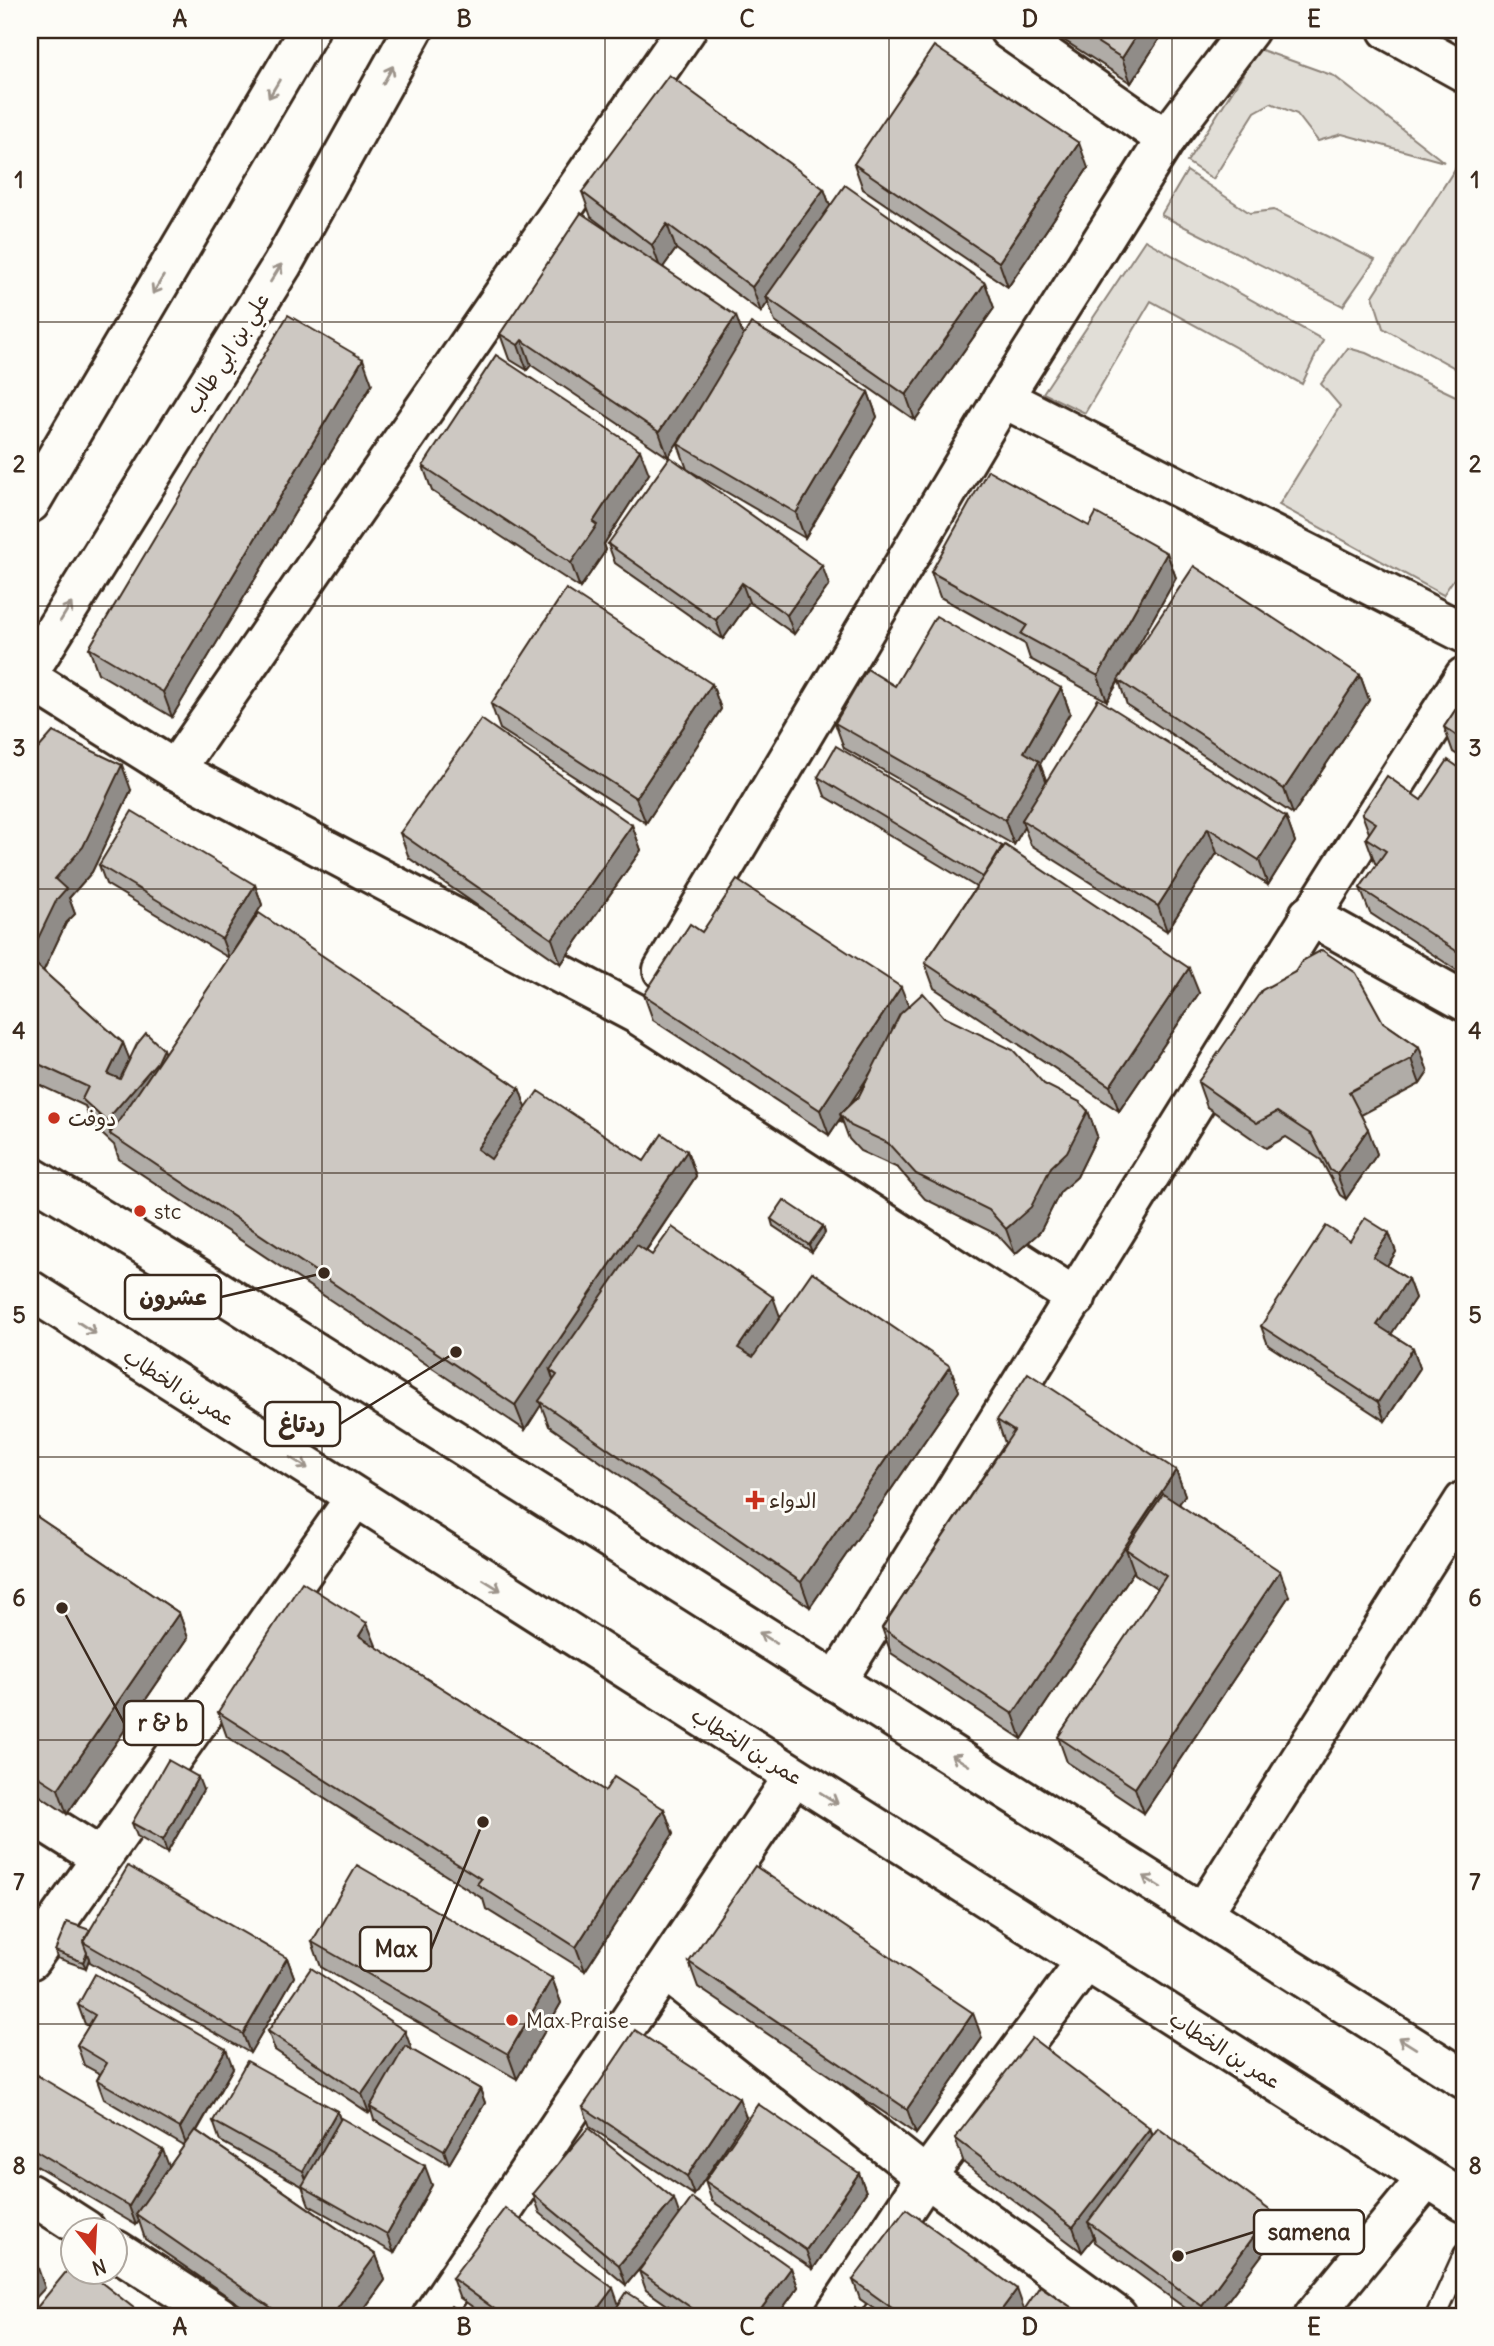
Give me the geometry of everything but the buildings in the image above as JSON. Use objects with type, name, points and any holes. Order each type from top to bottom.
[{"type":"street","points":[[30,503],[309,30]]},
{"type":"street","name":"علي بن ابي طالب","points":[[30,670],[282,264],[413,30]]},
{"type":"street","points":[[175,770],[686,30]]},
{"type":"street","points":[[1009,30],[1166,139]]},
{"type":"street","points":[[637,1014],[1003,398],[1166,139],[1249,30]]},
{"type":"street","points":[[1388,30],[1464,72]]},
{"type":"street","points":[[1003,398],[1464,633]]},
{"type":"street","points":[[836,1682],[1076,1298],[1309,915],[1464,677]]},
{"type":"street","points":[[30,679],[175,770],[637,1014],[1076,1298]]},
{"type":"street","points":[[1309,915],[1464,1001]]},
{"type":"street","points":[[30,1176],[187,1271],[1464,2080]]},
{"type":"street","name":"عمر بن الخطاب","points":[[30,1290],[1464,2201]]},
{"type":"street","points":[[30,1960],[355,1498]]},
{"type":"street","points":[[1203,1913],[1464,1501]]},
{"type":"street","points":[[432,2316],[794,1776]]},
{"type":"street","points":[[30,1813],[100,1857]]},
{"type":"street","points":[[834,2316],[926,2177],[1086,1961]]},
{"type":"street","points":[[665,1970],[926,2177],[1117,2316]]},
{"type":"street","points":[[1314,2316],[1427,2178]]},
{"type":"street","points":[[30,2194],[63,2216]]},
{"type":"street","points":[[130,2259],[219,2316]]},
{"type":"lane","points":[[1436,2316],[1464,2254]]},
{"type":"shaded area","points":[[1259,49],[1334,76],[1444,162],[1342,134],[1318,141],[1297,114],[1271,103],[1255,112],[1213,179],[1187,162]]},
{"type":"shaded area","points":[[1464,155],[1464,373],[1383,328],[1373,296]]},
{"type":"shaded area","points":[[1187,171],[1250,213],[1274,210],[1375,260],[1343,306],[1161,215]]},
{"type":"shaded area","points":[[1145,240],[1323,340],[1302,384],[1151,301],[1085,413],[1043,393]]},
{"type":"shaded area","points":[[1348,348],[1366,353],[1464,400],[1464,564],[1443,595],[1279,505],[1340,406],[1321,384]]},
{"type":"place","name":"دوفت","points":[[54,1118]]},
{"type":"place","name":"stc","points":[[140,1211]]},
{"type":"place","name":"عشرون","points":[[324,1273]]},
{"type":"place","name":"ردتاغ","points":[[456,1352]]},
{"type":"place","name":"الدواء","points":[[755,1500]]},
{"type":"place","name":"r & b","points":[[62,1608]]},
{"type":"place","name":"Max","points":[[483,1822]]},
{"type":"place","name":"Max Praise","points":[[512,2020]]},
{"type":"place","name":"samena","points":[[1178,2256]]}]
